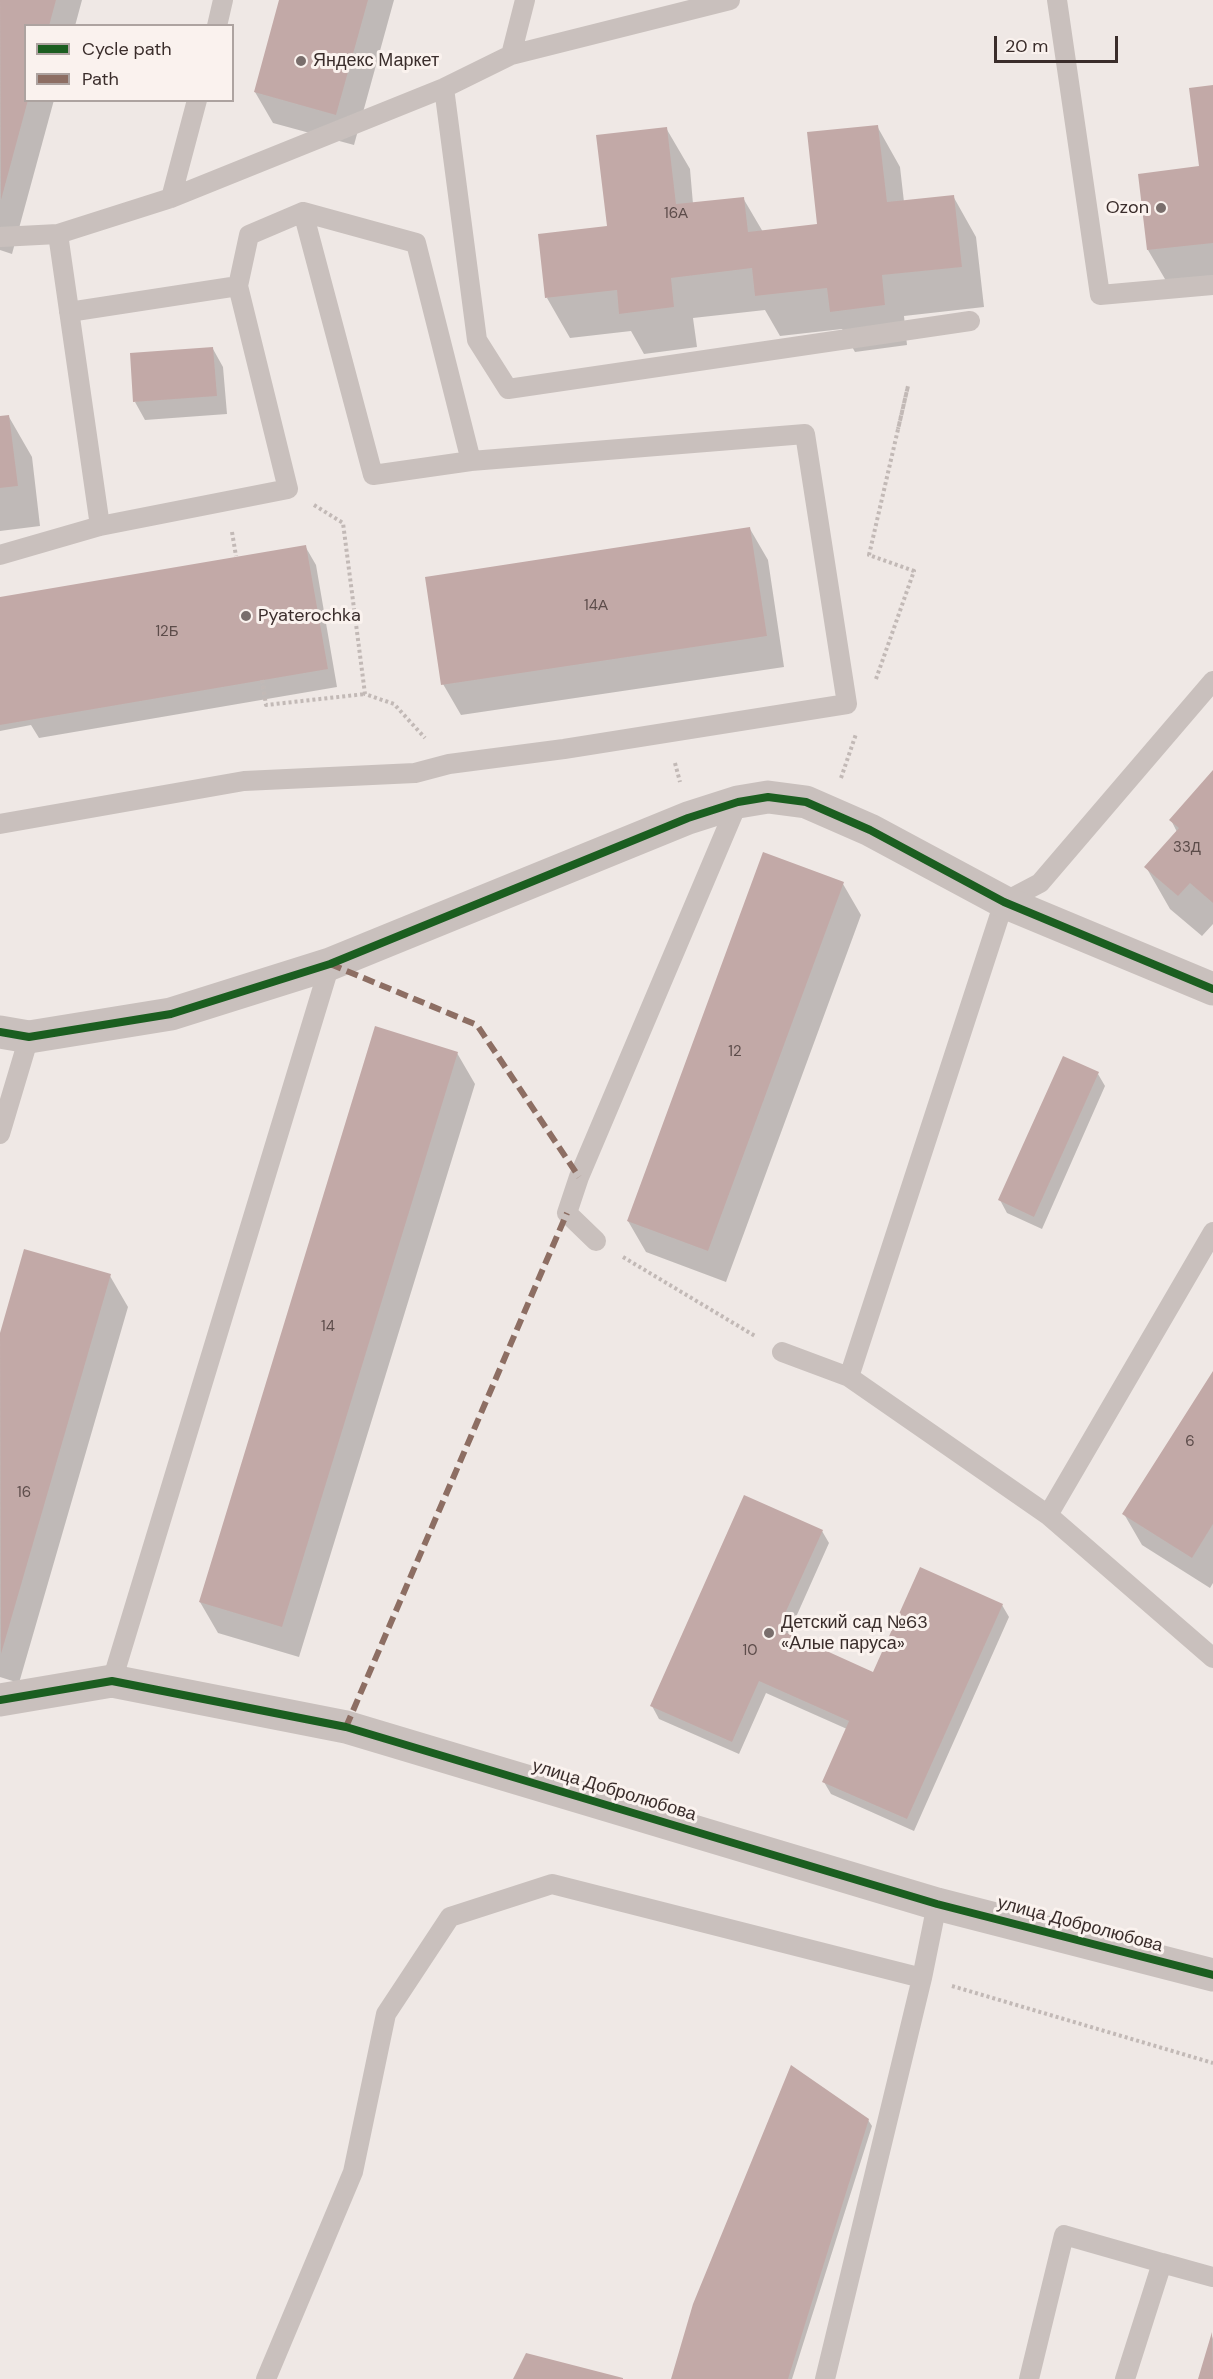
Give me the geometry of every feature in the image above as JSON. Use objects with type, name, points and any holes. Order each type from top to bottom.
[{"type":"street","points":[[14,1034],[171,1014],[330,964],[688,818],[738,802],[768,797],[806,802],[870,830],[1004,902],[1213,989]]},
{"type":"street","name":"улица Добролюбова","points":[[0,1700],[112,1681],[346,1727],[937,1904],[1213,1975]]},
{"type":"lane","points":[[217,24],[223,0]]},
{"type":"lane","points":[[512,55],[525,0]]},
{"type":"lane","points":[[0,237],[58,234],[171,198],[444,88],[512,55],[730,0]]},
{"type":"lane","points":[[1057,0],[1100,295],[1213,285]]},
{"type":"lane","points":[[444,88],[477,340],[508,388],[970,321]]},
{"type":"lane","points":[[171,198],[196,102]]},
{"type":"lane","points":[[0,824],[244,780],[416,773],[449,764],[564,749],[847,704],[805,434],[471,461],[373,475],[303,213]]},
{"type":"lane","points":[[0,555],[100,526],[288,489],[238,286],[249,236],[303,213],[416,243],[471,461]]},
{"type":"lane","points":[[58,234],[100,526]]},
{"type":"lane","points":[[69,312],[238,286]]},
{"type":"lane","points":[[849,1377],[1004,902],[1040,883],[1213,681]]},
{"type":"lane","points":[[596,1241],[567,1213],[579,1177],[738,802]]},
{"type":"lane","points":[[112,1681],[330,964]]},
{"type":"lane","points":[[0,1134],[14,1034]]},
{"type":"lane","points":[[1047,1515],[1213,1232]]},
{"type":"lane","points":[[782,1352],[849,1377],[1047,1515],[1213,1658]]},
{"type":"lane","points":[[266,2379],[353,2172],[386,2014],[450,1917],[552,1884],[922,1978]]},
{"type":"lane","points":[[825,2379],[922,1978],[937,1904]]},
{"type":"lane","points":[[1029,2379],[1064,2235],[1213,2277]]},
{"type":"lane","points":[[1125,2379],[1162,2263]]},
{"type":"path","points":[[898,429],[908,386],[869,555],[914,571]]},
{"type":"path","points":[[343,523],[365,694]]},
{"type":"path","points":[[262,680],[267,705],[365,694],[394,704],[449,764]]},
{"type":"path","points":[[668,732],[688,818]]},
{"type":"path","points":[[596,1241],[782,1352]]},
{"type":"path","points":[[922,1978],[1213,2063]]},
{"type":"building","points":[[0,0],[56,0],[50,24],[24,24],[24,102],[27,102],[1,200]]},
{"type":"building","points":[[279,0],[368,0],[336,115],[254,92]]},
{"type":"building","points":[[1213,85],[1213,243],[1147,250],[1138,174],[1199,166],[1189,88]]},
{"type":"building","points":[[878,125],[887,202],[954,195],[962,267],[882,275],[885,305],[830,312],[827,288],[755,296],[752,268],[671,278],[674,307],[619,314],[617,290],[545,298],[538,234],[607,226],[596,135],[667,127],[676,204],[744,197],[748,232],[817,224],[807,132]]},
{"type":"building","points":[[213,347],[217,396],[133,402],[130,353]]},
{"type":"building","points":[[9,415],[18,486],[0,488],[0,416]]},
{"type":"building","points":[[750,527],[767,636],[441,685],[425,577]]},
{"type":"building","points":[[306,545],[328,669],[0,725],[0,597]]},
{"type":"building","points":[[1213,770],[1213,903],[1190,883],[1178,896],[1144,867],[1179,828],[1169,820]]},
{"type":"building","points":[[763,852],[844,882],[708,1251],[627,1221]]},
{"type":"building","points":[[375,1026],[458,1052],[282,1627],[199,1602]]},
{"type":"building","points":[[1063,1056],[1099,1072],[1034,1217],[998,1200]]},
{"type":"building","points":[[24,1249],[111,1274],[1,1654],[0,1333]]},
{"type":"building","points":[[1213,1371],[1213,1524],[1192,1558],[1122,1514]]},
{"type":"building","points":[[744,1495],[823,1530],[778,1629],[873,1672],[920,1567],[1003,1604],[907,1819],[822,1782],[849,1721],[759,1681],[732,1742],[650,1706]]},
{"type":"building","points":[[791,2065],[869,2119],[788,2379],[671,2379],[693,2304]]},
{"type":"building","points":[[1212,2332],[1213,2379],[1198,2379]]},
{"type":"building","points":[[526,2353],[623,2378],[623,2379],[513,2379]]},
{"type":"marked path","points":[[330,964],[477,1025],[579,1177]]},
{"type":"marked path","points":[[346,1727],[567,1213]]},
{"type":"cycle path","points":[[0,1032],[29,1037],[171,1014],[330,964],[688,818],[738,802],[768,797],[806,802],[870,830],[1004,902],[1213,989]]},
{"type":"cycle path","points":[[0,1700],[112,1681],[346,1727],[937,1904],[1213,1975]]},
{"type":"place","name":"Яндекс Маркет","points":[[301,61]]},
{"type":"place","name":"Ozon","points":[[1161,208]]},
{"type":"place","name":"Pyaterochka","points":[[246,616]]},
{"type":"place","name":"Детский сад №63 «Алые паруса»","points":[[769,1633]]}]
